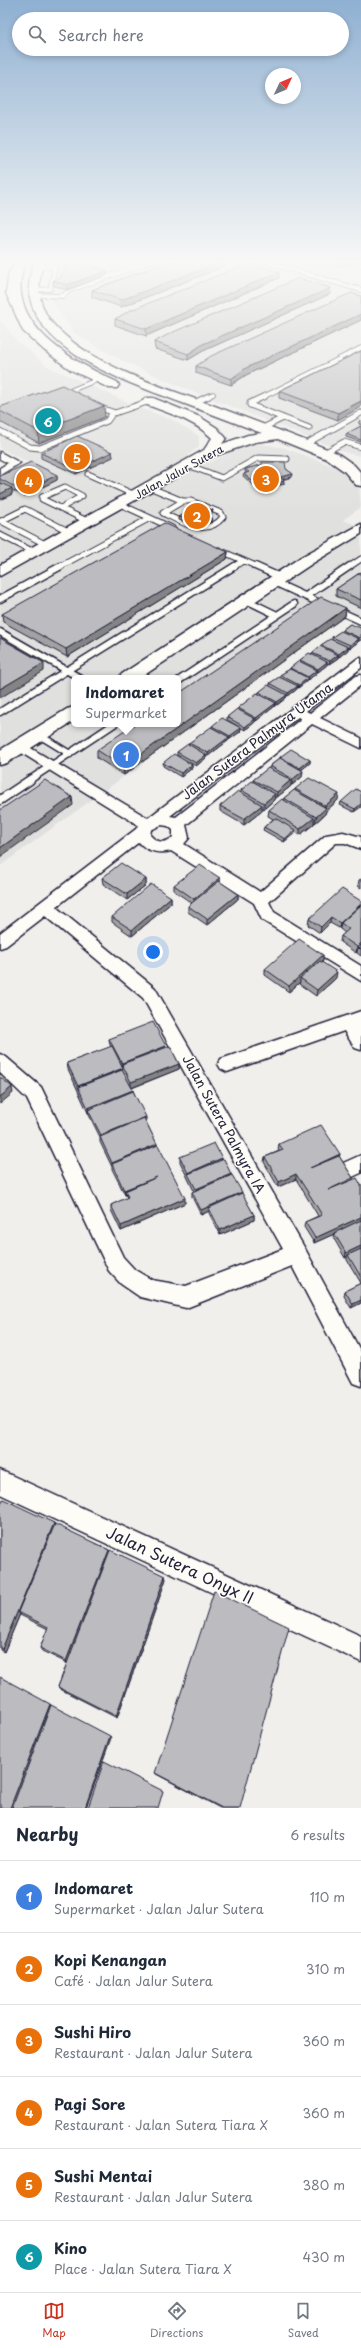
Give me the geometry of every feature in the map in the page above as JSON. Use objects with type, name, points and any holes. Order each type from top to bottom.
[{"type":"main road","points":[[44,344],[70,363],[121,389]]},
{"type":"main road","points":[[69,344],[131,379],[279,436]]},
{"type":"main road","points":[[135,395],[201,423],[213,430],[219,438],[209,453]]},
{"type":"main road","name":"Jalan Jalur Sutera","points":[[0,571],[209,453],[253,438],[279,436],[324,453],[349,468],[361,482]]},
{"type":"main road","points":[[307,560],[317,546],[361,516]]},
{"type":"main road","points":[[133,675],[307,560],[361,528]]},
{"type":"main road","points":[[0,760],[71,715]]},
{"type":"street","points":[[0,455],[12,460],[14,464],[0,472]]},
{"type":"street","name":"Jalan Sutera Palmyra Utama","points":[[0,942],[361,662]]},
{"type":"street","name":"Jalan Sutera Palmyra Utama","points":[[177,824],[361,679]]},
{"type":"street","points":[[296,711],[361,744]]},
{"type":"street","points":[[19,747],[148,826]]},
{"type":"street","points":[[166,820],[177,824],[182,833],[181,838],[173,845],[154,847],[144,840],[148,826],[166,820]]},
{"type":"street","points":[[261,900],[331,839],[337,836],[346,837],[361,844]]},
{"type":"street","points":[[173,845],[261,900],[262,906],[268,916],[361,974]]},
{"type":"street","name":"Jalan Sutera Palmyra IA","points":[[45,907],[149,993],[199,1078],[297,1254],[361,1375]]},
{"type":"street","points":[[227,1064],[354,1020],[361,1043]]},
{"type":"street","points":[[0,1062],[34,1093],[116,1264],[128,1277],[148,1290],[186,1297],[297,1254]]},
{"type":"street","name":"Jalan Sutera Onyx II","points":[[0,1482],[361,1649]]},
{"type":"lane","points":[[309,428],[250,405],[250,403],[361,348]]},
{"type":"lane","points":[[353,352],[361,354]]},
{"type":"lane","points":[[60,394],[99,379]]},
{"type":"lane","points":[[67,392],[76,397]]},
{"type":"lane","points":[[194,403],[213,394]]},
{"type":"lane","points":[[0,431],[30,447],[40,448],[107,421],[112,414],[150,401]]},
{"type":"lane","points":[[89,404],[112,414]]},
{"type":"lane","points":[[304,445],[361,413]]},
{"type":"lane","points":[[261,429],[283,418]]},
{"type":"lane","points":[[324,453],[344,442],[361,447]]},
{"type":"lane","points":[[188,465],[222,478],[258,458],[287,459]]},
{"type":"lane","points":[[88,474],[135,495]]},
{"type":"lane","points":[[61,508],[82,496],[65,488],[42,497],[42,499],[89,522]]},
{"type":"lane","points":[[149,488],[183,502],[191,501],[221,513],[223,517],[221,521],[203,529],[197,529],[163,513],[183,502]]},
{"type":"lane","points":[[120,504],[179,531]]},
{"type":"lane","points":[[47,545],[1,521],[25,509],[70,532]]},
{"type":"lane","points":[[0,599],[150,518]]},
{"type":"lane","points":[[0,535],[34,552]]},
{"type":"lane","points":[[0,541],[6,538]]},
{"type":"lane","points":[[214,548],[243,561],[306,596],[361,621]]},
{"type":"lane","points":[[306,596],[361,559]]},
{"type":"lane","points":[[0,712],[243,561]]},
{"type":"lane","points":[[246,600],[277,615]]},
{"type":"lane","points":[[181,679],[294,604]]},
{"type":"lane","points":[[0,632],[75,675]]},
{"type":"lane","points":[[0,800],[110,727]]},
{"type":"lane","points":[[39,735],[70,754]]},
{"type":"shaded area","points":[[0,344],[21,344],[47,366],[142,409],[171,419],[199,436],[199,447],[188,455],[209,463],[248,444],[262,444],[285,448],[346,471],[359,486],[361,507],[343,520],[361,527],[361,623],[346,616],[0,866],[0,476],[28,462],[0,448]]},
{"type":"shaded area","points":[[94,344],[361,344],[361,456],[350,454],[179,386],[121,360]]},
{"type":"building","points":[[161,344],[202,344],[188,354]]},
{"type":"building","points":[[237,344],[296,344],[246,368],[231,379],[196,366],[211,356]]},
{"type":"building","points":[[361,351],[361,401],[338,413],[279,391]]},
{"type":"building","points":[[62,385],[104,406],[38,431],[0,411],[0,407]]},
{"type":"building","points":[[361,426],[361,440],[346,434]]},
{"type":"building","points":[[77,436],[112,452],[76,469],[41,453]]},
{"type":"building","points":[[31,462],[57,475],[23,491],[0,479],[0,476]]},
{"type":"building","points":[[262,462],[285,462],[286,469],[293,474],[280,477],[284,481],[259,487],[244,474],[249,472],[245,469],[262,465]]},
{"type":"building","points":[[0,483],[12,488],[0,494]]},
{"type":"building","points":[[200,505],[213,510],[205,515],[212,518],[201,524],[179,517]]},
{"type":"building","points":[[164,523],[228,552],[66,649],[2,614]]},
{"type":"building","points":[[361,572],[361,600],[336,589]]},
{"type":"building","points":[[321,597],[346,608],[181,726],[181,692]]},
{"type":"building","points":[[350,624],[361,628],[360,638],[342,630]]},
{"type":"building","points":[[341,631],[359,639],[350,645],[332,637]]},
{"type":"building","points":[[0,638],[44,663],[0,689]]},
{"type":"building","points":[[330,639],[348,647],[339,654],[321,645]]},
{"type":"building","points":[[320,646],[338,655],[330,661],[312,653]]},
{"type":"building","points":[[309,653],[327,662],[318,669],[300,660]]},
{"type":"building","points":[[299,661],[317,670],[308,677],[290,668]]},
{"type":"building","points":[[290,669],[308,678],[299,685],[280,675]]},
{"type":"building","points":[[279,677],[298,686],[288,693],[270,683]]},
{"type":"building","points":[[268,685],[287,695],[277,702],[259,692]]},
{"type":"building","points":[[257,693],[276,703],[256,718],[238,708]]},
{"type":"building","points":[[237,709],[255,719],[245,727],[227,717]]},
{"type":"building","points":[[222,718],[241,728],[230,736],[212,726]]},
{"type":"building","points":[[131,727],[179,727],[123,767],[97,750]]},
{"type":"building","points":[[211,727],[229,737],[208,753],[189,743]]},
{"type":"building","points":[[188,744],[206,755],[196,763],[177,752]]},
{"type":"building","points":[[291,749],[310,760],[300,768],[280,757]]},
{"type":"building","points":[[174,754],[192,765],[181,773],[163,763]]},
{"type":"building","points":[[280,758],[303,771],[293,779],[270,766]]},
{"type":"building","points":[[268,768],[291,780],[277,792],[253,780]]},
{"type":"building","points":[[309,778],[339,794],[325,806],[295,789]]},
{"type":"building","points":[[45,780],[72,797],[0,848],[0,810]]},
{"type":"building","points":[[252,781],[275,794],[264,803],[241,790]]},
{"type":"building","points":[[356,789],[361,792],[361,804],[355,809],[341,802]]},
{"type":"building","points":[[294,790],[326,808],[316,817],[284,798]]},
{"type":"building","points":[[238,791],[262,805],[244,819],[220,806]]},
{"type":"building","points":[[282,799],[314,818],[300,829],[269,810]]},
{"type":"building","points":[[275,818],[295,830],[285,839],[264,827]]},
{"type":"building","points":[[121,863],[146,879],[127,894],[102,878]]},
{"type":"building","points":[[200,865],[220,878],[194,899],[174,885]]},
{"type":"building","points":[[219,881],[238,894],[207,919],[188,906]]},
{"type":"building","points":[[151,884],[171,897],[132,930],[112,917]]},
{"type":"building","points":[[342,889],[361,901],[361,904],[340,923],[331,917],[321,927],[309,919]]},
{"type":"building","points":[[361,905],[361,943],[357,947],[341,936],[349,929],[341,923]]},
{"type":"building","points":[[299,939],[323,955],[289,986],[265,969]]},
{"type":"building","points":[[320,961],[337,972],[317,990],[300,978]]},
{"type":"building","points":[[153,1022],[166,1046],[122,1063],[109,1039]]},
{"type":"building","points":[[112,1046],[123,1068],[78,1086],[67,1063]]},
{"type":"building","points":[[170,1046],[179,1064],[131,1082],[122,1064]]},
{"type":"building","points":[[122,1070],[133,1090],[88,1108],[78,1087]]},
{"type":"building","points":[[0,1077],[12,1087],[0,1097]]},
{"type":"building","points":[[133,1091],[146,1117],[101,1135],[88,1110]]},
{"type":"building","points":[[144,1118],[157,1144],[112,1163],[100,1137]]},
{"type":"building","points":[[321,1125],[340,1154],[310,1168],[339,1156],[353,1178],[328,1190],[357,1178],[361,1185],[361,1217],[315,1238],[305,1222],[322,1215],[311,1197],[296,1174],[279,1182],[265,1157],[283,1150],[279,1144]]},
{"type":"building","points":[[214,1143],[222,1158],[188,1173],[180,1157]]},
{"type":"building","points":[[158,1145],[185,1198],[121,1226],[111,1205],[128,1197],[125,1191],[157,1177],[124,1190],[112,1164]]},
{"type":"building","points":[[224,1159],[231,1174],[196,1189],[188,1174]]},
{"type":"building","points":[[232,1175],[242,1192],[201,1210],[192,1192]]},
{"type":"building","points":[[242,1193],[254,1215],[220,1230],[209,1208]]},
{"type":"building","points":[[361,1220],[361,1246],[346,1253],[334,1233]]},
{"type":"building","points":[[361,1249],[361,1277],[348,1255]]},
{"type":"building","points":[[361,1283],[361,1300],[353,1304],[345,1291]]},
{"type":"building","points":[[3,1499],[54,1523],[2,1649],[0,1648],[0,1507]]},
{"type":"building","points":[[55,1524],[109,1550],[66,1661],[40,1648],[48,1627],[18,1612]]},
{"type":"building","points":[[110,1550],[165,1576],[116,1716],[58,1687]]},
{"type":"building","points":[[214,1591],[289,1627],[240,1808],[222,1808],[155,1773]]},
{"type":"building","points":[[0,1677],[50,1704],[10,1808],[0,1808]]},
{"type":"building","points":[[51,1705],[110,1736],[85,1808],[12,1808]]},
{"type":"building","points":[[104,1761],[163,1791],[158,1808],[88,1808]]},
{"type":"place","name":"Kino","points":[[48,421]]},
{"type":"place","name":"Sushi Mentai","points":[[77,457]]},
{"type":"place","name":"Sushi Hiro","points":[[266,479]]},
{"type":"place","name":"Pagi Sore","points":[[29,481]]},
{"type":"place","name":"Kopi Kenangan","points":[[197,516]]},
{"type":"place","name":"Indomaret","points":[[126,755]]}]
